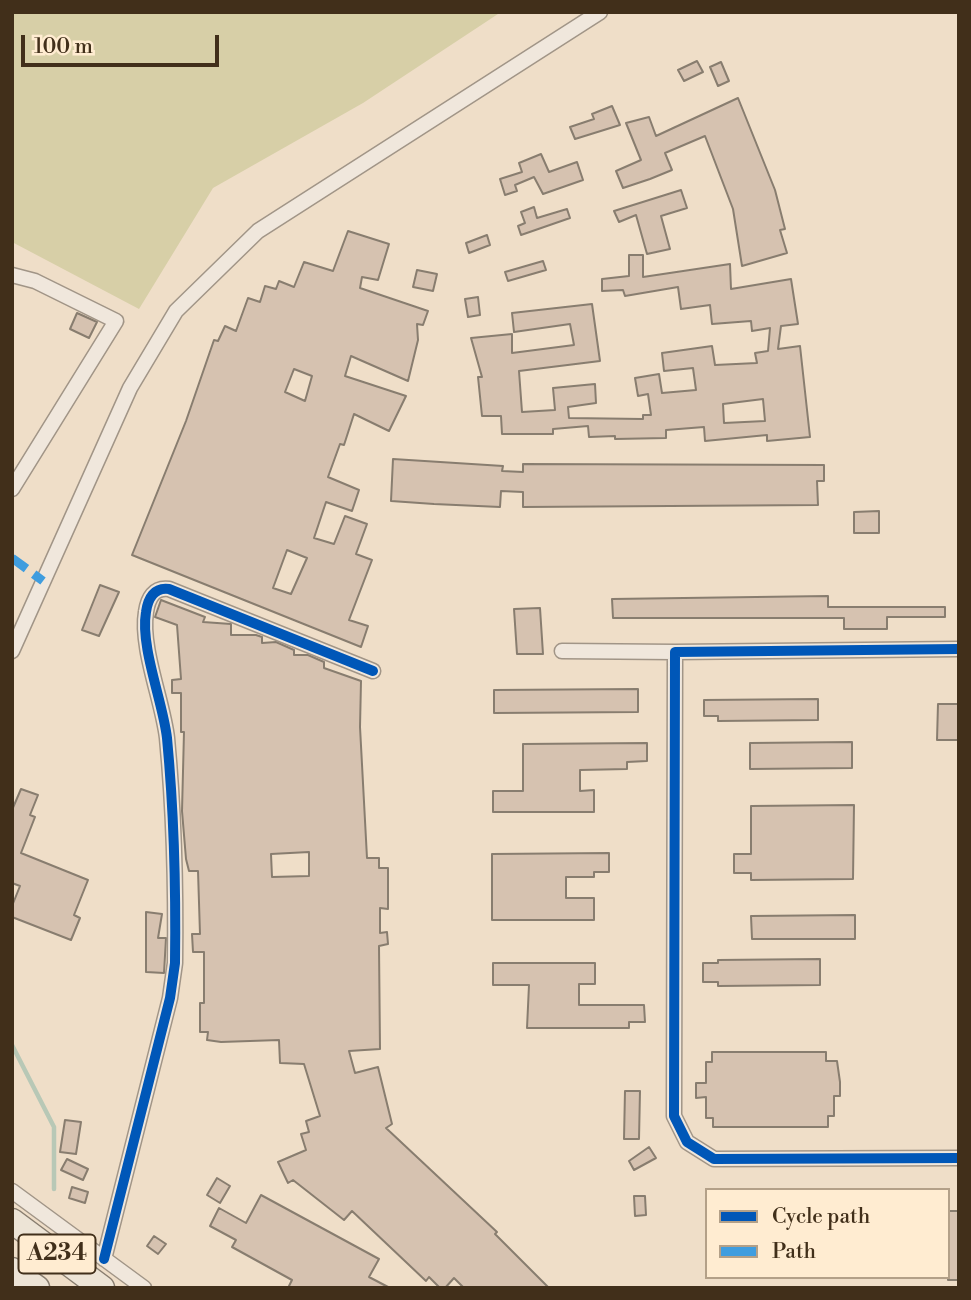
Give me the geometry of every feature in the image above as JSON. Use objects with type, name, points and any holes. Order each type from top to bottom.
[{"type":"highway","name":"A234","points":[[12,1222],[102,1288]]},
{"type":"street","points":[[12,651],[130,388],[176,311],[258,231],[600,12]]},
{"type":"street","points":[[12,275],[35,281],[116,321],[12,489]]},
{"type":"street","points":[[104,1259],[167,1010],[175,963],[167,736],[146,627],[148,604],[154,592],[160,588],[169,589],[373,671]]},
{"type":"street","points":[[562,651],[959,649]]},
{"type":"street","points":[[676,652],[674,1116],[679,1129],[698,1152],[714,1159],[959,1158]]},
{"type":"street","points":[[12,1191],[144,1288]]},
{"type":"shaded area","points":[[12,12],[501,12],[363,103],[213,188],[139,309],[12,242]]},
{"type":"building","points":[[697,61],[703,72],[684,81],[678,70]]},
{"type":"building","points":[[721,62],[729,81],[718,86],[710,67]]},
{"type":"building","points":[[738,98],[775,190],[785,229],[780,230],[787,253],[742,266],[733,209],[705,136],[665,153],[672,170],[650,179],[623,188],[616,171],[641,160],[626,123],[649,117],[656,136]]},
{"type":"building","points":[[612,106],[620,125],[575,139],[570,127],[594,119],[592,114]]},
{"type":"building","points":[[541,154],[549,172],[577,162],[583,180],[543,194],[534,177],[515,185],[517,191],[505,195],[500,179],[522,172],[519,163]]},
{"type":"building","points":[[681,190],[687,208],[661,216],[670,249],[647,254],[636,215],[619,222],[614,211]]},
{"type":"building","points":[[534,207],[537,218],[567,209],[570,218],[521,235],[518,226],[525,223],[521,212]]},
{"type":"building","points":[[348,231],[389,244],[378,280],[362,277],[360,288],[428,311],[423,325],[417,324],[418,340],[408,381],[351,356],[345,376],[406,396],[389,431],[354,414],[344,445],[340,444],[328,477],[359,490],[352,511],[326,502],[314,538],[334,544],[345,516],[367,524],[356,554],[372,560],[349,620],[368,626],[361,647],[132,555],[186,421],[214,340],[218,341],[225,326],[236,331],[248,298],[260,302],[265,286],[276,289],[279,281],[294,287],[304,262],[333,271]],"holes":[[[294,369],[312,376],[305,401],[285,392]],[[287,550],[307,558],[291,594],[273,588]]]},
{"type":"building","points":[[487,235],[490,245],[469,253],[466,243]]},
{"type":"building","points":[[629,255],[643,255],[643,277],[730,264],[731,289],[791,279],[798,324],[781,326],[778,349],[800,346],[810,437],[767,441],[767,435],[705,441],[704,427],[666,430],[666,438],[589,437],[588,426],[553,429],[553,434],[502,434],[501,416],[482,416],[478,377],[482,377],[471,338],[512,334],[512,353],[574,345],[570,324],[514,332],[512,313],[592,304],[600,361],[519,371],[522,412],[555,410],[553,388],[595,384],[596,403],[568,407],[569,418],[643,419],[643,415],[651,415],[648,394],[638,396],[635,378],[659,374],[662,393],[696,390],[693,368],[664,371],[662,353],[712,346],[715,365],[757,363],[755,353],[768,351],[770,328],[752,331],[751,321],[712,324],[710,305],[681,309],[678,287],[625,296],[623,290],[602,291],[602,279],[629,276]],"holes":[[[763,399],[765,421],[724,423],[723,404]]]},
{"type":"building","points":[[543,261],[546,270],[508,281],[505,272]]},
{"type":"building","points":[[417,270],[437,274],[433,291],[413,287]]},
{"type":"building","points":[[478,297],[480,315],[468,317],[465,299]]},
{"type":"building","points":[[77,313],[97,322],[89,338],[70,329]]},
{"type":"building","points":[[393,459],[503,466],[502,471],[523,472],[523,464],[824,465],[824,481],[817,481],[818,505],[523,507],[523,492],[501,491],[500,507],[434,504],[391,501]]},
{"type":"building","points":[[879,511],[879,533],[854,533],[854,512]]},
{"type":"building","points":[[100,585],[119,592],[99,636],[82,630]]},
{"type":"building","points":[[828,596],[828,607],[945,607],[945,617],[887,617],[887,629],[844,629],[844,618],[613,618],[612,599]]},
{"type":"building","points":[[161,600],[205,617],[203,622],[231,624],[231,635],[262,637],[262,643],[276,642],[294,650],[294,655],[308,655],[324,662],[324,668],[361,681],[360,727],[367,858],[379,858],[379,868],[388,868],[388,909],[380,908],[380,933],[387,932],[388,944],[379,946],[380,1049],[349,1051],[355,1073],[378,1067],[392,1124],[386,1128],[497,1232],[495,1234],[549,1288],[464,1288],[454,1278],[445,1288],[440,1288],[429,1277],[426,1281],[352,1211],[344,1220],[293,1180],[288,1183],[278,1162],[306,1150],[301,1134],[309,1132],[306,1121],[320,1116],[304,1064],[280,1063],[279,1040],[221,1042],[207,1040],[208,1032],[200,1032],[200,1003],[204,1003],[204,952],[193,952],[192,934],[200,934],[198,871],[189,871],[186,859],[182,811],[184,732],[181,732],[181,693],[172,693],[172,680],[181,679],[177,625],[155,617]],"holes":[[[309,852],[309,876],[272,877],[271,854]]]},
{"type":"building","points":[[540,608],[543,654],[517,654],[514,609]]},
{"type":"building","points":[[638,689],[638,712],[494,713],[494,690]]},
{"type":"building","points":[[818,699],[818,720],[718,721],[718,716],[704,716],[704,700]]},
{"type":"building","points":[[938,704],[959,704],[959,740],[937,740]]},
{"type":"building","points":[[852,742],[852,768],[750,769],[750,743]]},
{"type":"building","points":[[647,743],[647,761],[627,762],[627,769],[580,770],[580,791],[594,790],[594,812],[493,812],[493,791],[523,791],[523,744]]},
{"type":"building","points":[[21,789],[38,795],[30,815],[35,817],[21,853],[88,880],[74,915],[80,918],[71,940],[12,917],[12,906],[20,886],[12,883],[12,810]]},
{"type":"building","points":[[854,805],[853,879],[751,880],[751,873],[734,873],[734,854],[751,854],[751,806]]},
{"type":"building","points":[[609,853],[609,872],[594,872],[594,877],[566,877],[566,898],[594,898],[594,920],[492,920],[492,854]]},
{"type":"building","points":[[146,912],[162,914],[158,938],[166,938],[164,973],[146,972]]},
{"type":"building","points":[[855,915],[855,939],[752,939],[751,916]]},
{"type":"building","points":[[820,959],[820,985],[718,986],[718,982],[703,982],[703,963],[718,963],[718,960]]},
{"type":"building","points":[[493,963],[595,963],[595,984],[579,984],[579,1005],[644,1005],[645,1022],[629,1022],[629,1028],[527,1028],[529,985],[493,985]]},
{"type":"building","points":[[712,1052],[826,1052],[826,1061],[837,1061],[840,1082],[840,1096],[834,1096],[834,1116],[828,1116],[828,1127],[713,1127],[713,1118],[706,1118],[706,1097],[696,1098],[696,1083],[706,1083],[706,1062],[712,1062]]},
{"type":"building","points":[[625,1091],[640,1091],[639,1139],[624,1139]]},
{"type":"building","points":[[65,1120],[81,1122],[76,1154],[60,1152]]},
{"type":"building","points":[[649,1147],[656,1158],[634,1170],[629,1161]]},
{"type":"building","points":[[67,1159],[88,1169],[83,1180],[61,1170]]},
{"type":"building","points":[[217,1178],[230,1186],[220,1203],[207,1195]]},
{"type":"building","points":[[72,1187],[88,1192],[85,1203],[69,1198]]},
{"type":"building","points":[[261,1195],[379,1259],[369,1277],[390,1288],[288,1288],[292,1280],[232,1247],[236,1240],[210,1226],[219,1208],[246,1223]]},
{"type":"building","points":[[634,1196],[645,1196],[646,1215],[635,1216]]},
{"type":"building","points":[[950,1211],[959,1211],[959,1280],[948,1280]]},
{"type":"building","points":[[154,1236],[166,1244],[158,1254],[147,1246]]},
{"type":"waterway","points":[[12,1045],[54,1127],[54,1189]]},
{"type":"marked path","points":[[12,558],[43,581]]},
{"type":"cycle path","points":[[104,1259],[170,998],[175,963],[175,879],[167,738],[146,641],[148,602],[159,590],[169,589],[373,671]]},
{"type":"cycle path","points":[[959,649],[675,652],[674,1116],[687,1142],[714,1159],[959,1158]]}]
